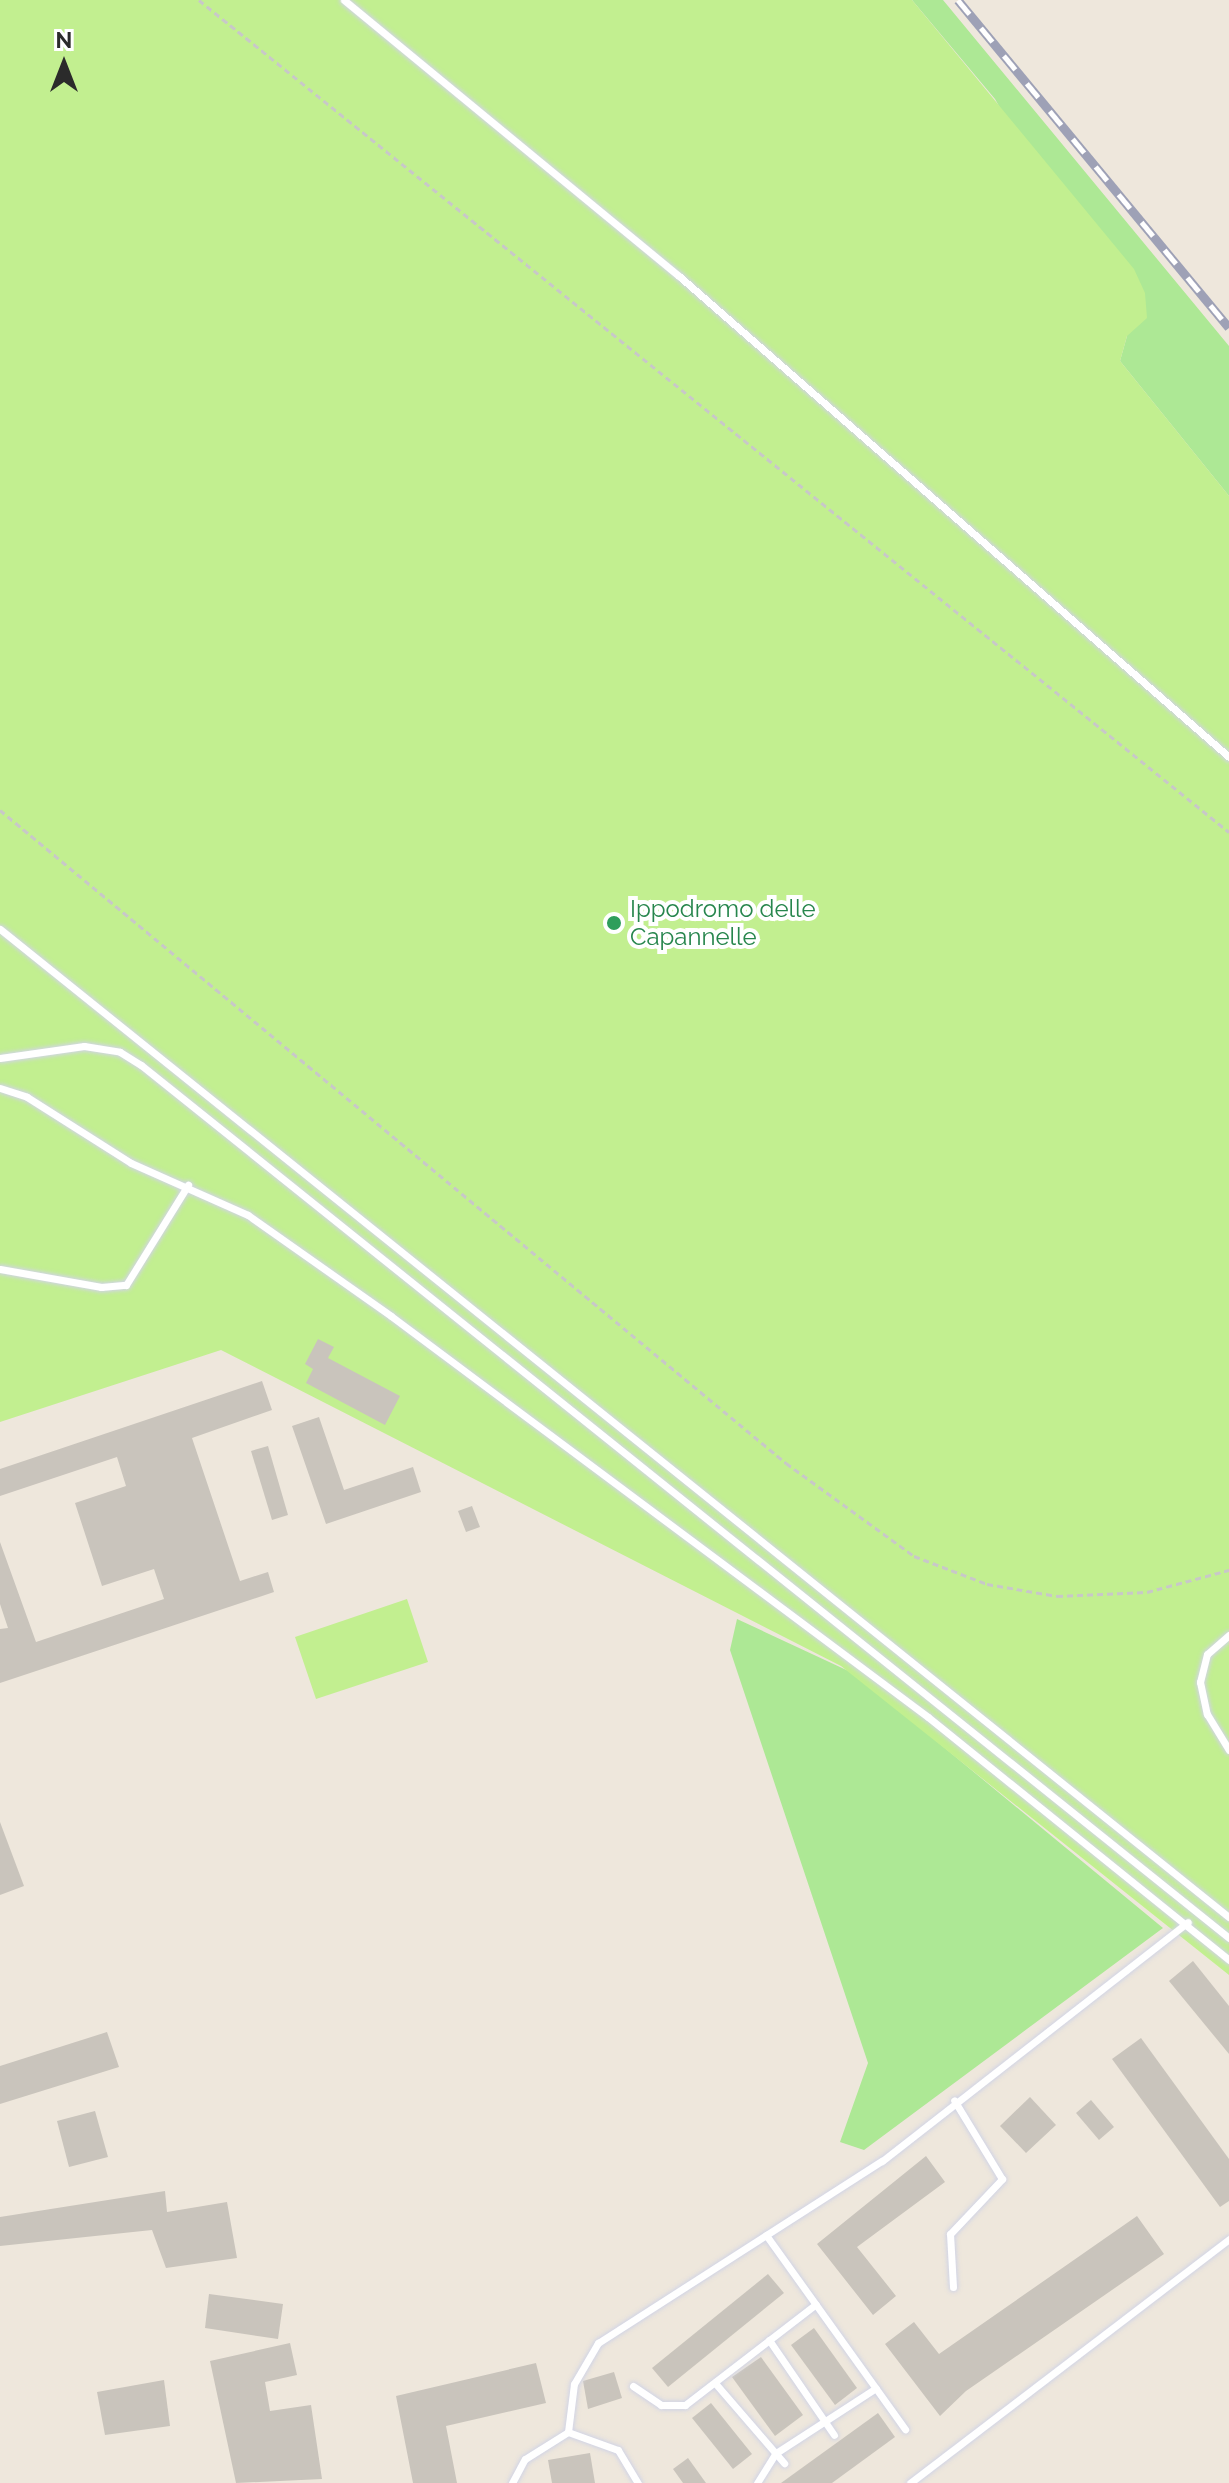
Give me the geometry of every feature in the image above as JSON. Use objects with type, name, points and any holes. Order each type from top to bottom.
[{"type":"lane","points":[[344,0],[679,276],[1229,757]]},
{"type":"lane","points":[[0,929],[1229,1917]]},
{"type":"lane","points":[[0,1058],[97,1047],[141,1065],[1229,1938]]},
{"type":"lane","points":[[0,1088],[27,1097],[131,1163],[188,1185],[248,1215],[391,1316],[928,1717],[1188,1922],[1229,1960]]},
{"type":"lane","points":[[0,1269],[101,1287],[126,1285],[188,1185]]},
{"type":"lane","points":[[1229,1635],[1207,1654],[1200,1682],[1207,1714],[1229,1750]]},
{"type":"lane","points":[[568,2432],[574,2384],[598,2343],[882,2161],[954,2100],[1188,1922]]},
{"type":"lane","points":[[953,2287],[950,2234],[1002,2179],[954,2100]]},
{"type":"lane","points":[[766,2235],[905,2429]]},
{"type":"lane","points":[[910,2483],[1229,2239]]},
{"type":"lane","points":[[633,2386],[672,2408],[715,2383],[816,2304]]},
{"type":"lane","points":[[769,2340],[834,2435]]},
{"type":"lane","points":[[715,2383],[784,2463]]},
{"type":"lane","points":[[757,2483],[776,2453],[876,2388]]},
{"type":"lane","points":[[512,2483],[525,2459],[568,2432]]},
{"type":"lane","points":[[568,2432],[618,2450],[638,2483]]},
{"type":"path","points":[[199,0],[1229,832]]},
{"type":"path","points":[[0,810],[786,1463],[893,1543],[960,1576],[1045,1595],[1132,1594],[1229,1570]]},
{"type":"green space","name":"Ippodromo delle Capannelle","points":[[0,0],[912,0],[1134,269],[1145,293],[1147,318],[1127,336],[1120,361],[1229,496],[1229,1975],[841,1666],[221,1350],[0,1422]]},
{"type":"green space","points":[[912,0],[943,0],[1229,346],[1229,496],[1120,361],[1127,336],[995,99]]},
{"type":"green space","points":[[407,1599],[428,1662],[316,1699],[295,1637]]},
{"type":"green space","points":[[737,1619],[855,1674],[1163,1928],[864,2150],[840,2142],[868,2063],[730,1650]]},
{"type":"building","points":[[318,1339],[334,1347],[328,1358],[400,1396],[385,1425],[306,1383],[313,1369],[305,1364]]},
{"type":"building","points":[[262,1381],[272,1410],[192,1438],[240,1581],[268,1572],[274,1592],[0,1683],[0,1629],[8,1628],[0,1604],[0,1542],[36,1642],[164,1599],[154,1569],[102,1586],[75,1503],[126,1486],[117,1457],[0,1496],[0,1469]]},
{"type":"building","points":[[319,1417],[344,1490],[413,1467],[421,1492],[326,1524],[292,1426]]},
{"type":"building","points":[[268,1446],[288,1515],[272,1520],[251,1451]]},
{"type":"building","points":[[472,1506],[480,1527],[466,1532],[458,1511]]},
{"type":"building","points":[[0,1822],[24,1886],[0,1895]]},
{"type":"building","points":[[1193,1961],[1229,2006],[1229,2054],[1169,1981]]},
{"type":"building","points":[[107,2032],[119,2067],[0,2104],[0,2066]]},
{"type":"building","points":[[1141,2038],[1229,2159],[1229,2201],[1220,2207],[1112,2059]]},
{"type":"building","points":[[1030,2097],[1056,2125],[1026,2153],[1000,2126]]},
{"type":"building","points":[[1091,2100],[1114,2127],[1099,2140],[1076,2113]]},
{"type":"building","points":[[95,2111],[108,2157],[69,2167],[57,2121]]},
{"type":"building","points":[[926,2156],[945,2182],[857,2247],[896,2296],[873,2315],[817,2244]]},
{"type":"building","points":[[165,2191],[167,2212],[227,2202],[237,2258],[166,2268],[152,2230],[0,2246],[0,2217]]},
{"type":"building","points":[[1137,2216],[1164,2254],[966,2391],[940,2416],[885,2344],[914,2322],[939,2354]]},
{"type":"building","points":[[768,2274],[784,2293],[668,2387],[652,2368]]},
{"type":"building","points":[[209,2294],[283,2304],[278,2339],[205,2328]]},
{"type":"building","points":[[814,2328],[857,2388],[835,2405],[791,2345]]},
{"type":"building","points":[[290,2343],[297,2375],[265,2382],[270,2411],[311,2405],[322,2479],[236,2483],[210,2361]]},
{"type":"building","points":[[761,2357],[803,2415],[775,2436],[732,2377]]},
{"type":"building","points":[[536,2363],[546,2403],[446,2426],[457,2483],[413,2483],[396,2396]]},
{"type":"building","points":[[614,2372],[622,2398],[588,2409],[583,2381]]},
{"type":"building","points":[[164,2380],[170,2426],[105,2435],[97,2392]]},
{"type":"building","points":[[711,2403],[752,2454],[733,2469],[692,2418]]},
{"type":"building","points":[[878,2413],[895,2437],[832,2483],[781,2483]]},
{"type":"building","points":[[590,2453],[595,2483],[552,2483],[548,2460]]},
{"type":"building","points":[[688,2458],[706,2483],[683,2483],[673,2469]]},
{"type":"railway","points":[[958,0],[1229,328]]},
{"type":"place","name":"Ippodromo delle Capannelle","points":[[614,923]]}]
